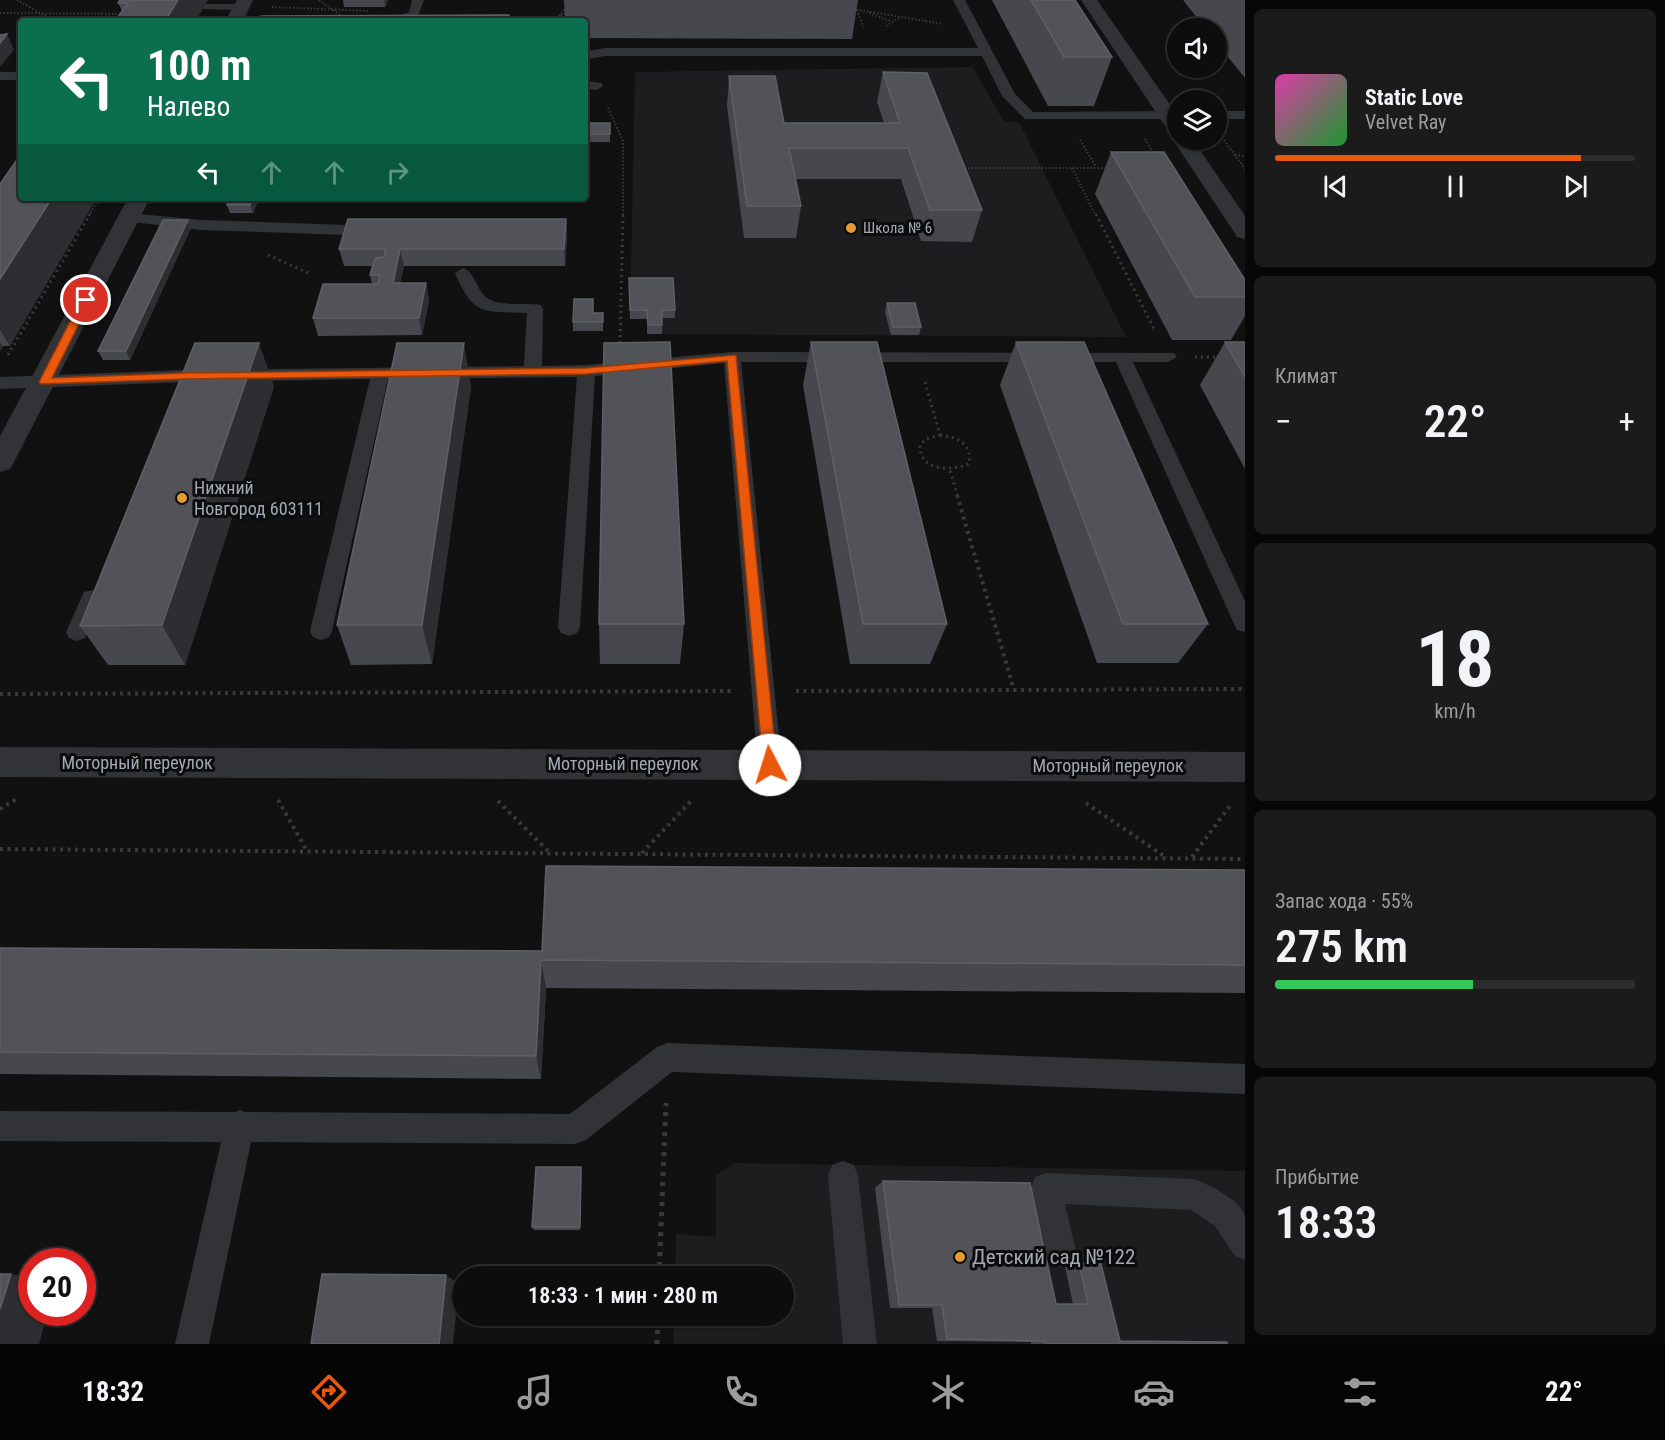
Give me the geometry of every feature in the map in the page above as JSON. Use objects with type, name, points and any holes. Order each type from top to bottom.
[{"type":"street","points":[[1089,0],[1167,108]]},
{"type":"street","points":[[1190,150],[1245,232]]},
{"type":"street","points":[[0,462],[44,382],[133,208]]},
{"type":"street","name":"Моторный переулок","points":[[0,762],[770,765],[1242,781]]},
{"type":"lane","points":[[401,18],[414,14],[418,0]]},
{"type":"lane","points":[[959,0],[984,52],[1009,96],[1030,116],[1167,115]]},
{"type":"lane","points":[[204,7],[240,9]]},
{"type":"lane","points":[[588,55],[604,51],[984,52]]},
{"type":"lane","points":[[0,76],[18,76]]},
{"type":"lane","points":[[1227,115],[1245,115]]},
{"type":"lane","points":[[133,208],[202,225],[347,230]]},
{"type":"lane","points":[[463,273],[473,296],[488,306],[536,309],[533,372]]},
{"type":"lane","points":[[732,357],[770,765]]},
{"type":"lane","points":[[0,383],[186,376],[586,371],[732,357],[1123,359],[1168,357]]},
{"type":"lane","points":[[1123,359],[1245,624]]},
{"type":"lane","points":[[569,627],[586,371]]},
{"type":"lane","points":[[321,631],[380,374]]},
{"type":"lane","points":[[177,397],[186,376]]},
{"type":"lane","points":[[77,632],[100,579]]},
{"type":"lane","points":[[0,1126],[240,1125],[575,1129],[668,1057],[1245,1079]]},
{"type":"lane","points":[[192,1344],[240,1125]]},
{"type":"lane","points":[[843,1176],[860,1344]]},
{"type":"lane","points":[[1060,1251],[1046,1188],[1195,1195],[1226,1215],[1245,1244]]},
{"type":"path","points":[[17,0],[50,18]]},
{"type":"path","points":[[319,0],[344,18]]},
{"type":"path","points":[[560,16],[572,0]]},
{"type":"path","points":[[240,9],[328,8],[414,14]]},
{"type":"path","points":[[849,8],[974,30]]},
{"type":"path","points":[[857,9],[893,22]]},
{"type":"path","points":[[857,9],[864,29]]},
{"type":"path","points":[[560,16],[569,12]]},
{"type":"path","points":[[0,13],[131,14]]},
{"type":"path","points":[[591,86],[623,141],[619,368]]},
{"type":"path","points":[[1130,115],[1156,158]]},
{"type":"path","points":[[1227,144],[1245,169]]},
{"type":"path","points":[[1235,155],[1245,156]]},
{"type":"path","points":[[956,168],[1117,168]]},
{"type":"path","points":[[1072,168],[1168,357],[1223,357]]},
{"type":"path","points":[[7,357],[97,201]]},
{"type":"path","points":[[918,359],[940,435]]},
{"type":"path","points":[[940,435],[962,441],[969,448],[972,456],[969,464],[950,471],[932,466],[920,456],[918,448],[921,441],[929,436],[940,435]]},
{"type":"path","points":[[950,471],[1014,690]]},
{"type":"path","points":[[0,694],[1245,689]]},
{"type":"path","points":[[257,763],[308,851]]},
{"type":"path","points":[[461,764],[551,854]]},
{"type":"path","points":[[641,854],[726,765]]},
{"type":"path","points":[[1191,858],[1242,781]]},
{"type":"path","points":[[1080,799],[1167,858]]},
{"type":"path","points":[[0,849],[1245,859]]},
{"type":"path","points":[[659,1266],[668,1057]]},
{"type":"path","points":[[657,1344],[658,1326]]},
{"type":"shaded area","name":"Школа № 6","points":[[973,67],[1004,122],[1019,122],[1126,337],[647,334],[647,319],[630,319],[635,72]]},
{"type":"shaded area","name":"Детский сад №122","points":[[735,1163],[1245,1171],[1245,1344],[674,1344],[674,1326],[794,1326],[794,1266],[675,1266],[676,1234],[716,1237],[716,1175]]},
{"type":"building","points":[[120,0],[178,0],[167,18],[117,18],[128,3],[118,3]]},
{"type":"building","points":[[1031,0],[1075,0],[1112,57],[1064,57]]},
{"type":"building","points":[[509,15],[508,18],[260,18],[261,16]]},
{"type":"building","points":[[7,34],[0,43],[0,35]]},
{"type":"building","points":[[883,72],[927,73],[982,210],[930,210],[908,148],[789,148],[801,206],[747,206],[729,76],[775,76],[784,123],[900,123]]},
{"type":"building","points":[[588,123],[610,123],[610,134],[588,134]]},
{"type":"building","points":[[1111,152],[1164,152],[1245,280],[1245,297],[1195,297]]},
{"type":"building","points":[[18,158],[18,201],[50,201],[0,279],[0,184]]},
{"type":"building","points":[[229,201],[252,201],[250,205],[227,205]]},
{"type":"building","points":[[348,219],[566,219],[564,249],[400,249],[393,283],[426,283],[419,318],[313,318],[323,284],[378,284],[380,275],[370,275],[375,258],[384,257],[386,249],[339,249]]},
{"type":"building","points":[[163,220],[188,220],[126,351],[98,351]]},
{"type":"building","points":[[629,278],[673,278],[675,310],[662,310],[662,325],[648,325],[647,310],[630,310]]},
{"type":"building","points":[[574,299],[593,299],[593,313],[603,313],[603,322],[573,322]]},
{"type":"building","points":[[887,303],[915,303],[921,327],[893,327]]},
{"type":"building","points":[[670,342],[684,624],[599,624],[604,343]]},
{"type":"building","points":[[811,342],[877,342],[947,624],[863,624]]},
{"type":"building","points":[[1016,342],[1084,342],[1208,624],[1123,624]]},
{"type":"building","points":[[1225,342],[1245,342],[1245,377]]},
{"type":"building","points":[[195,343],[259,343],[162,625],[80,626]]},
{"type":"building","points":[[397,343],[464,343],[422,625],[337,625]]},
{"type":"building","points":[[546,866],[1245,870],[1245,965],[541,960],[536,1056],[0,1052],[0,948],[542,951]]},
{"type":"building","points":[[536,1167],[581,1167],[580,1227],[532,1227]]},
{"type":"building","points":[[883,1181],[1030,1183],[1056,1304],[1088,1304],[1079,1263],[1101,1264],[1120,1341],[1227,1342],[1227,1344],[1045,1344],[1044,1341],[947,1339],[942,1305],[899,1305]]},
{"type":"building","points":[[0,1274],[11,1274],[0,1309]]},
{"type":"building","points":[[322,1274],[446,1275],[439,1344],[311,1344]]},
{"type":"place","name":"Школа № 6","points":[[851,228]]},
{"type":"place","name":"Нижний Новгород 603111","points":[[182,498]]},
{"type":"place","name":"Детский сад №122","points":[[960,1257]]},
{"type":"route","points":[[86,300],[44,382],[186,376],[586,371],[732,357],[770,765]]}]
